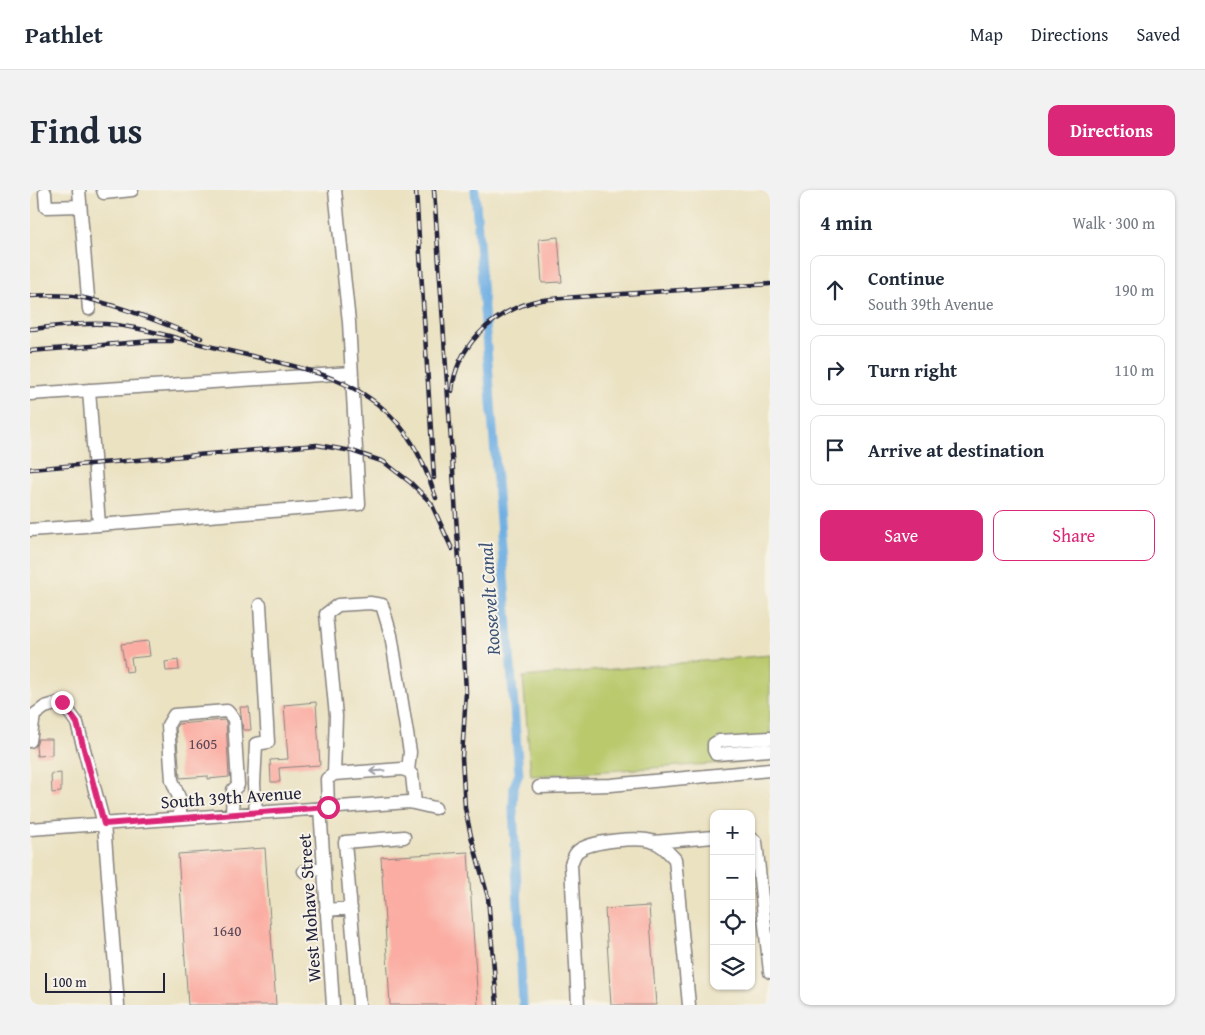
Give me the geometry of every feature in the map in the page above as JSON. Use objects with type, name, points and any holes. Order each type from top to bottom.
[{"type":"street","points":[[79,190],[89,309]]},
{"type":"street","points":[[103,190],[104,193],[132,190]]},
{"type":"street","points":[[30,530],[359,504],[349,322],[335,190]]},
{"type":"street","points":[[45,193],[46,207],[80,206]]},
{"type":"street","points":[[30,394],[351,373]]},
{"type":"street","points":[[89,390],[99,525]]},
{"type":"street","points":[[408,771],[410,752],[391,635],[382,605],[370,603],[338,605],[326,614],[336,716],[334,774],[402,769],[408,771],[412,775],[415,804]]},
{"type":"street","points":[[256,812],[254,784],[256,744],[268,742],[260,605]]},
{"type":"street","points":[[30,741],[34,715],[45,707],[62,702],[77,723],[104,824],[118,1005]]},
{"type":"street","points":[[180,818],[180,800],[172,780],[168,725],[174,715],[227,711],[234,719],[238,785],[232,790],[232,814]]},
{"type":"street","points":[[770,738],[719,741],[714,744],[716,754],[770,750]]},
{"type":"street","points":[[539,787],[611,785],[770,770]]},
{"type":"street","name":"West Mohave Street","points":[[333,1005],[322,846],[327,779],[334,774]]},
{"type":"street","name":"South 39th Avenue","points":[[30,829],[409,802],[434,808]]},
{"type":"street","points":[[322,846],[346,845],[346,842],[404,837]]},
{"type":"street","points":[[578,1005],[571,864],[576,852],[586,846],[612,842],[639,840],[653,842],[710,837]]},
{"type":"street","points":[[755,841],[770,972]]},
{"type":"street","points":[[653,842],[664,848],[675,859],[689,1005]]},
{"type":"street","points":[[346,845],[359,1005]]},
{"type":"street","points":[[304,871],[324,867]]},
{"type":"street","points":[[326,910],[351,908]]},
{"type":"green space","points":[[770,655],[770,760],[531,776],[523,677]]},
{"type":"building","points":[[558,237],[562,282],[542,283],[539,239]]},
{"type":"building","points":[[148,641],[150,656],[131,658],[133,671],[126,672],[121,644]]},
{"type":"building","points":[[178,660],[179,670],[166,671],[165,662]]},
{"type":"building","points":[[316,702],[320,765],[279,768],[280,782],[271,782],[270,760],[288,759],[284,705]]},
{"type":"building","points":[[240,707],[249,707],[251,730],[243,730]]},
{"type":"building","points":[[224,720],[226,722],[229,777],[208,779],[208,776],[180,778],[176,727],[178,724]]},
{"type":"building","points":[[38,739],[52,739],[52,755],[37,756],[36,746]]},
{"type":"building","points":[[61,773],[61,792],[52,793],[51,774]]},
{"type":"building","points":[[265,848],[276,1005],[188,1005],[178,854]]},
{"type":"building","points":[[468,852],[478,1005],[390,1005],[381,857]]},
{"type":"building","points":[[649,906],[656,1005],[611,1005],[605,909]]},
{"type":"waterway","name":"Roosevelt Canal","points":[[475,190],[519,774],[514,786],[513,808],[523,1005]]},
{"type":"railway","points":[[416,190],[434,478]]},
{"type":"railway","points":[[434,190],[466,692],[462,757],[465,808],[488,897],[497,1005]]},
{"type":"railway","points":[[452,391],[460,360],[478,334],[517,307],[532,302],[563,298],[770,284]]},
{"type":"railway","points":[[30,296],[73,296],[105,303],[201,338]]},
{"type":"railway","points":[[30,329],[87,324],[120,326],[286,364],[332,378],[373,400],[399,425],[413,444],[436,498]]},
{"type":"railway","points":[[30,351],[172,341]]},
{"type":"railway","points":[[30,469],[317,445],[352,451],[384,462],[411,483],[431,503],[452,549]]},
{"type":"route","points":[[62,702],[77,723],[104,824],[328,807]]}]
